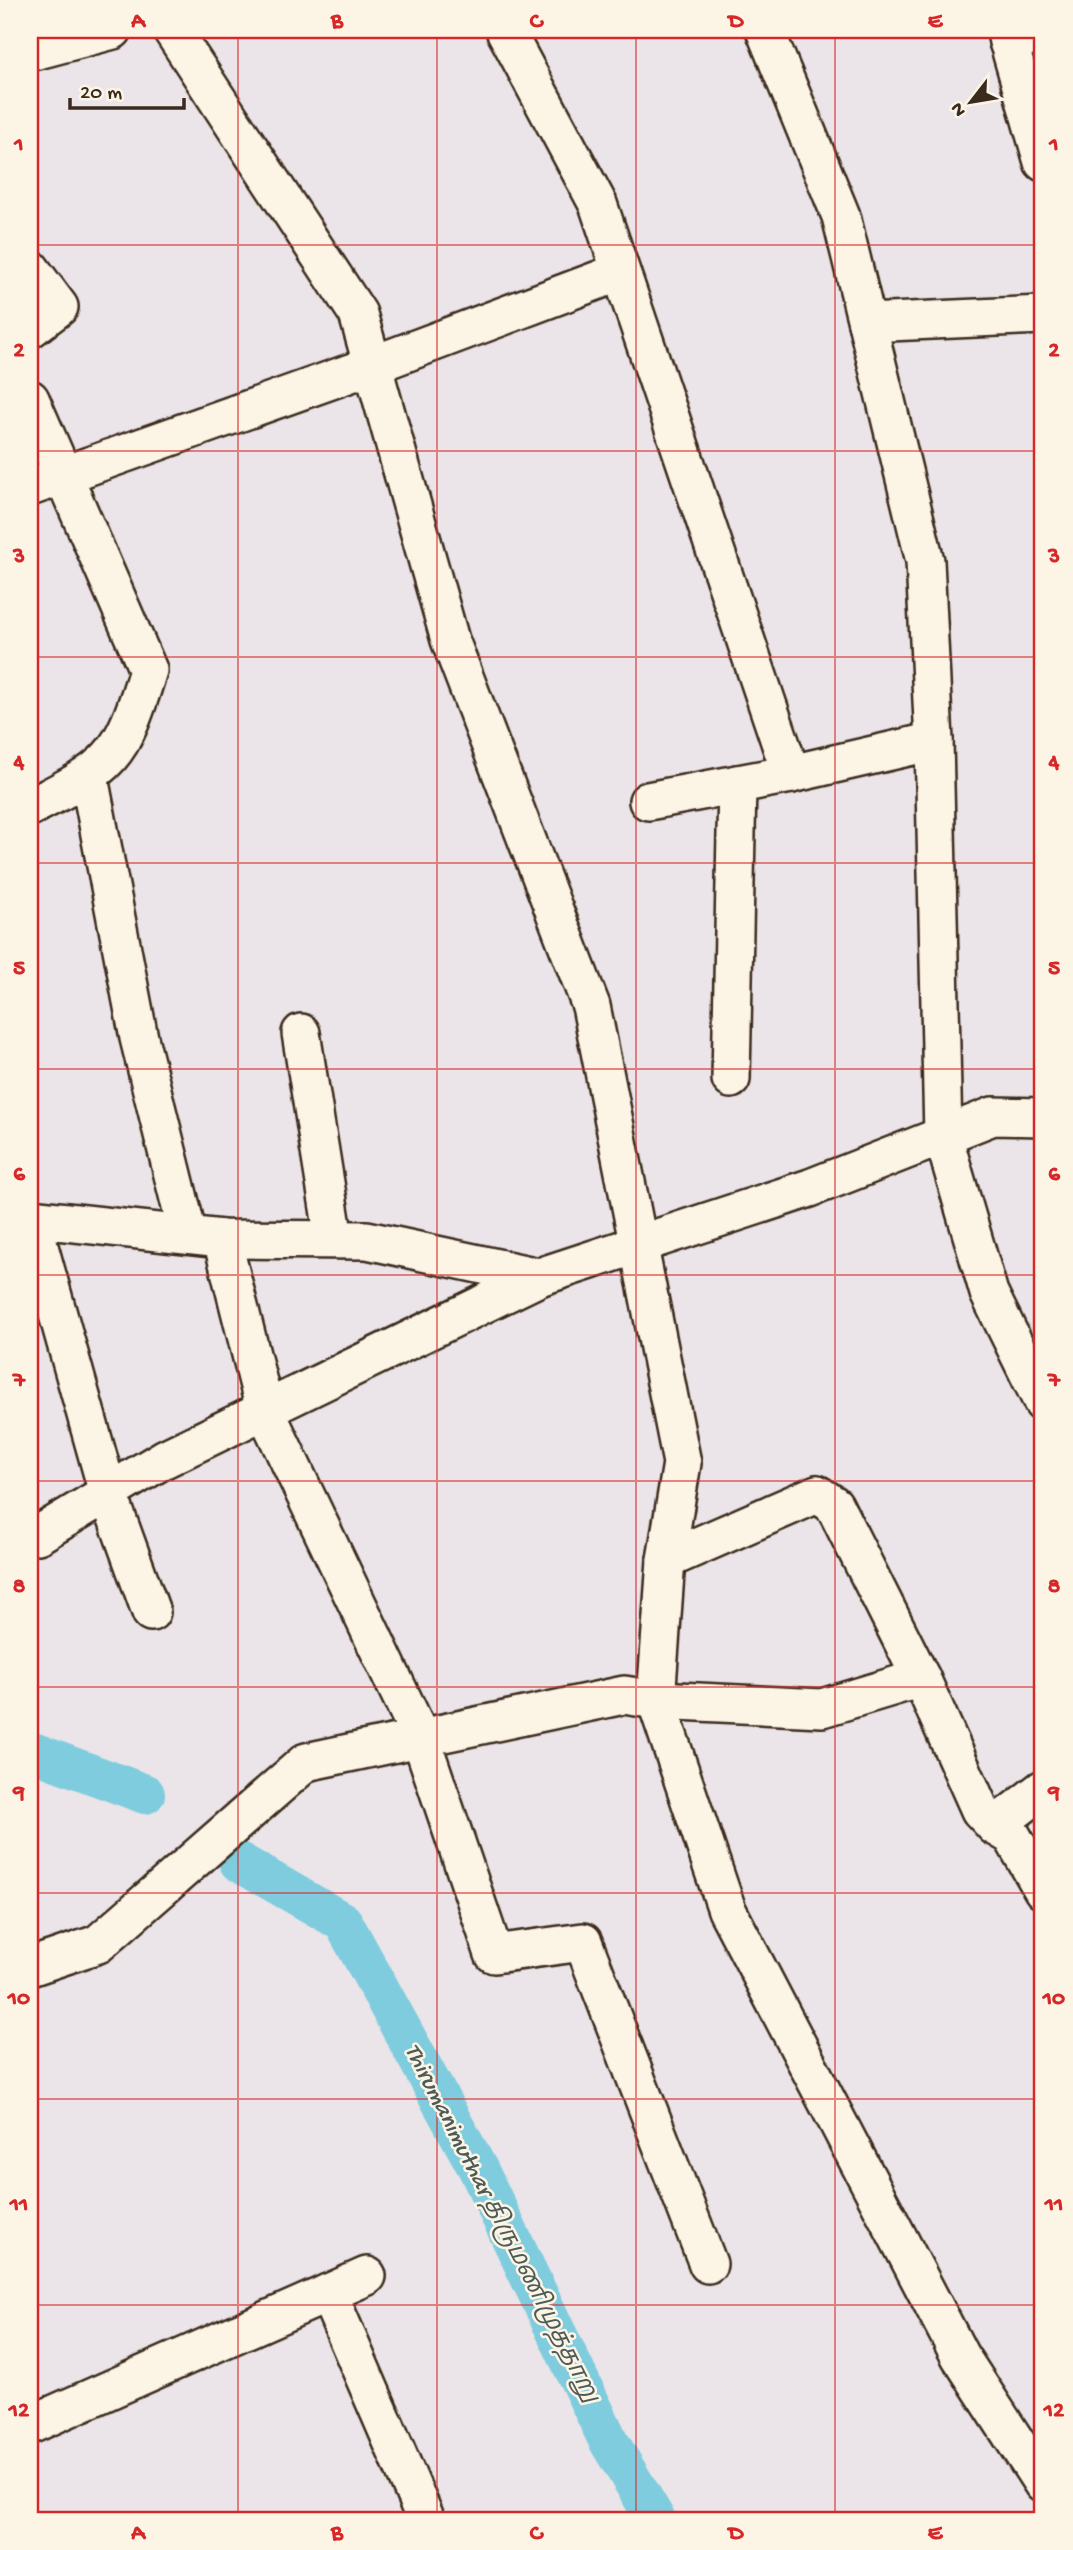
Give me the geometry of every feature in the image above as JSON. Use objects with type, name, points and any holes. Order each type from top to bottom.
[{"type":"street","points":[[30,52],[113,30]]},
{"type":"street","points":[[172,30],[358,314],[450,640],[591,1006],[682,1463],[666,1560],[656,1700],[727,1910],[960,2356],[1043,2484]]},
{"type":"street","points":[[505,30],[598,204],[791,774]]},
{"type":"street","points":[[765,30],[841,216],[925,561],[934,741],[943,1136],[989,1293],[1043,1403]]},
{"type":"street","points":[[1043,33],[1006,36],[1043,162]]},
{"type":"street","points":[[30,268],[59,307],[30,329]]},
{"type":"street","points":[[46,480],[373,365],[621,272]]},
{"type":"street","points":[[867,323],[1043,315]]},
{"type":"street","points":[[30,399],[46,480],[148,670],[133,720],[121,746],[89,777],[30,807]]},
{"type":"street","points":[[648,801],[791,774],[934,741]]},
{"type":"street","points":[[89,777],[139,1038],[265,1410],[420,1736],[494,1954],[583,1942],[708,2264]]},
{"type":"street","points":[[731,1079],[737,784]]},
{"type":"street","points":[[301,1033],[334,1239]]},
{"type":"street","points":[[38,1535],[164,1459],[539,1277],[810,1188],[993,1116],[1043,1117]]},
{"type":"street","points":[[151,1612],[108,1493],[30,1218],[205,1237],[367,1240],[539,1277]]},
{"type":"street","points":[[666,1560],[817,1493],[834,1505],[848,1528],[921,1678],[981,1810],[995,1826],[1012,1836],[1043,1890]]},
{"type":"street","points":[[30,1967],[98,1944],[306,1762],[624,1695],[656,1700],[822,1708],[921,1678]]},
{"type":"street","points":[[995,1826],[1043,1789]]},
{"type":"street","points":[[30,2425],[367,2276]]},
{"type":"street","points":[[328,2293],[426,2520]]},
{"type":"waterway","name":"Thirumanimuthar திருமணிமுத்தாறு","points":[[30,1751],[145,1794]]},
{"type":"waterway","name":"Thirumanimuthar திருமணிமுத்தாறு","points":[[239,1862],[343,1922],[478,2169],[608,2440],[656,2520]]}]
